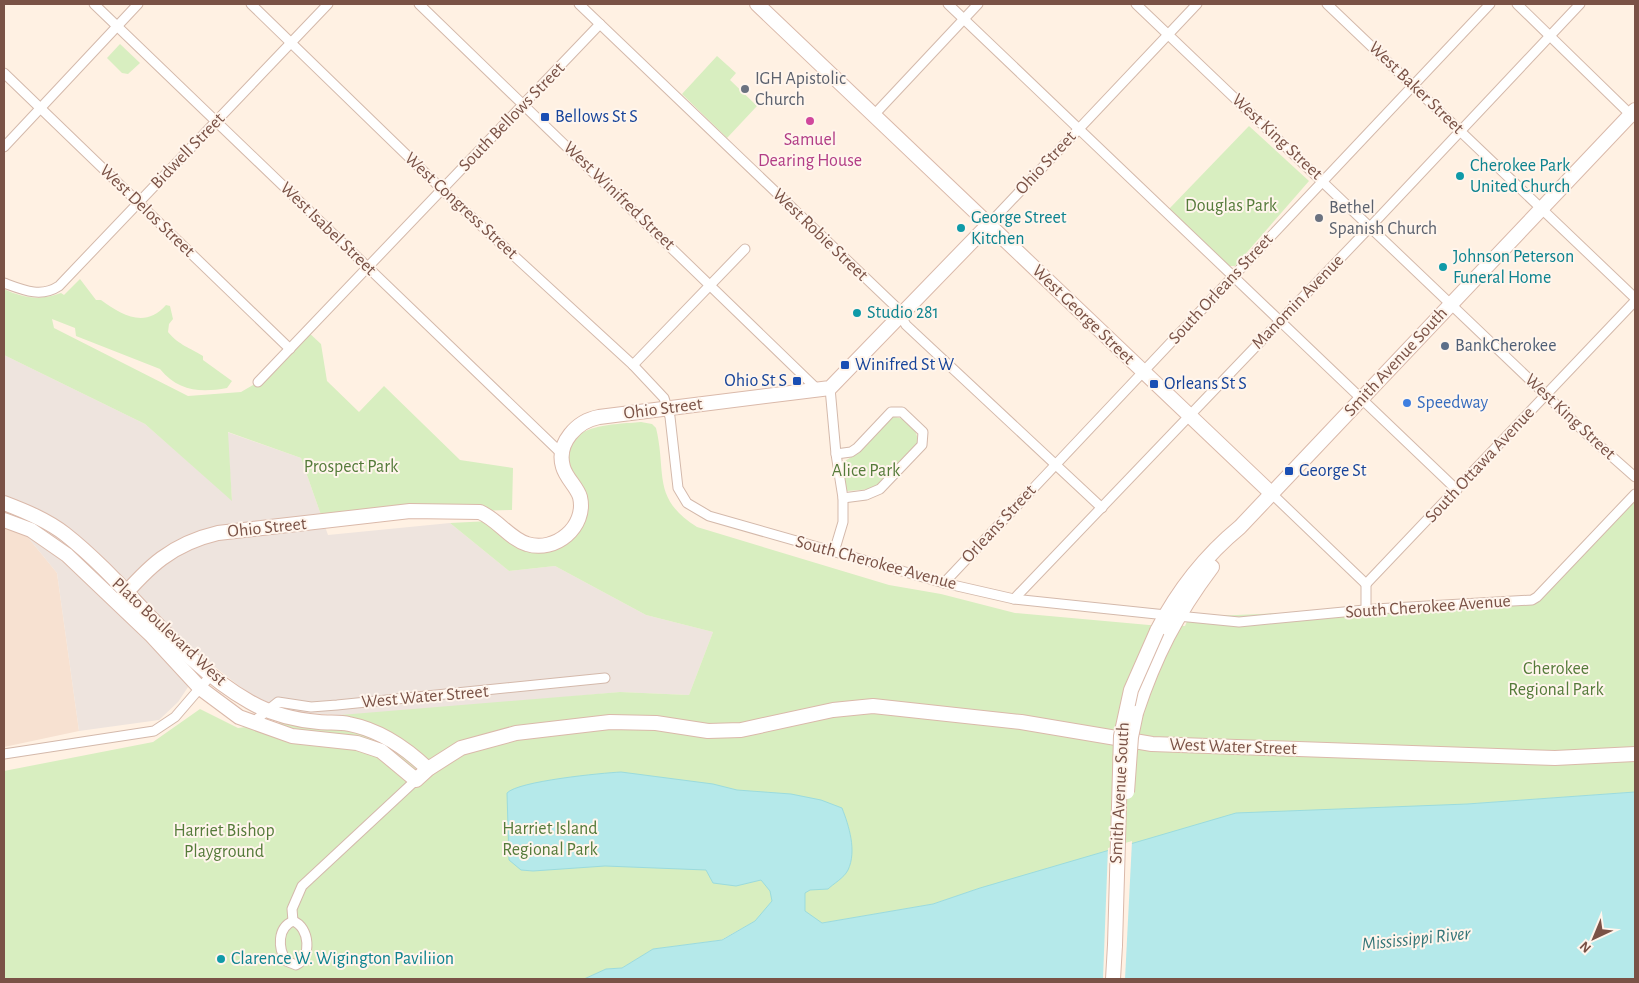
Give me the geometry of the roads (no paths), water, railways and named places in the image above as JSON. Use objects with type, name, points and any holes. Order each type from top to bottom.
[{"type":"street","name":"West Isabel Street","points":[[94,4],[562,454]]},
{"type":"street","points":[[4,147],[138,4]]},
{"type":"street","name":"West Congress Street","points":[[252,4],[442,190],[633,365],[664,398],[669,410]]},
{"type":"street","name":"Bidwell Street","points":[[4,283],[32,292],[44,293],[59,286],[328,4]]},
{"type":"street","name":"West Winifred Street","points":[[419,4],[710,285],[824,389]]},
{"type":"street","name":"West Robie Street","points":[[579,4],[895,306],[906,325],[1102,508]]},
{"type":"street","points":[[948,4],[1456,490]]},
{"type":"street","points":[[873,116],[978,4]]},
{"type":"street","name":"West King Street","points":[[1136,4],[1371,226],[1451,305],[1635,477]]},
{"type":"street","name":"Ohio Street","points":[[122,597],[160,558],[181,545],[218,533],[410,511],[480,512],[490,516],[512,535],[527,544],[535,546],[560,541],[573,529],[580,513],[580,496],[563,466],[562,454],[572,432],[591,418],[669,410],[824,389],[901,316],[1197,4]]},
{"type":"street","name":"West Baker Street","points":[[1327,4],[1542,208],[1635,300]]},
{"type":"street","name":"South Orleans Street","points":[[1054,465],[1490,4]]},
{"type":"street","points":[[1517,4],[1634,115]]},
{"type":"street","name":"Manomin Avenue","points":[[1014,599],[1190,417],[1580,4]]},
{"type":"street","name":"West George Street","points":[[760,5],[873,116],[1366,584]]},
{"type":"street","name":"South Bellows Street","points":[[258,382],[600,24]]},
{"type":"street","name":"West Delos Street","points":[[4,73],[290,350]]},
{"type":"street","name":"Smith Avenue South","points":[[1113,979],[1114,945],[1131,737],[1162,632],[1194,575],[1226,538],[1240,527],[1542,208],[1634,115]]},
{"type":"street","points":[[633,365],[745,249]]},
{"type":"street","name":"South Ottawa Avenue","points":[[1366,584],[1635,300]]},
{"type":"street","points":[[824,389],[843,498],[843,522],[834,552]]},
{"type":"street","name":"South Cherokee Avenue","points":[[669,410],[676,480],[682,496],[693,509],[709,516],[944,582],[1014,599],[1239,622],[1366,610],[1532,600],[1635,494]]},
{"type":"street","points":[[836,454],[851,452],[857,448],[891,412],[902,412],[923,432],[922,445],[880,489],[860,496],[843,498]]},
{"type":"street","name":"Orleans Street","points":[[944,582],[1054,465]]},
{"type":"street","name":"Plato Boulevard West","points":[[4,503],[38,518],[64,534],[122,597],[200,688],[225,708],[252,723],[292,736],[357,743],[381,751],[416,780]]},
{"type":"street","name":"Plato Boulevard West","points":[[4,520],[31,530],[47,540],[167,633],[237,694],[266,710],[292,718],[349,724],[378,733],[400,746],[428,769]]},
{"type":"street","points":[[1366,584],[1366,610]]},
{"type":"street","points":[[4,754],[154,731],[175,717],[212,674]]},
{"type":"street","name":"West Water Street","points":[[252,723],[278,702],[311,707],[605,678]]},
{"type":"street","name":"West Water Street","points":[[416,780],[428,769],[461,748],[494,737],[524,731],[610,722],[656,723],[708,731],[741,730],[833,710],[873,706],[1021,722],[1152,744],[1555,758],[1635,754]]},
{"type":"street","points":[[293,921],[292,909],[302,886],[416,780]]},
{"type":"street","points":[[293,921],[302,926],[304,930],[307,954],[301,963],[296,965],[286,961],[280,937],[285,926],[293,921]]},
{"type":"water","name":"Mississippi River","points":[[621,772],[713,784],[737,790],[791,794],[821,800],[842,808],[852,847],[851,863],[848,870],[828,889],[810,890],[805,893],[805,911],[822,923],[933,904],[980,888],[1236,813],[1467,804],[1635,792],[1635,979],[584,979],[606,969],[622,968],[653,949],[722,940],[755,921],[772,901],[770,891],[761,880],[736,886],[713,883],[706,870],[605,866],[533,871],[521,870],[509,860],[507,793],[514,789],[543,781]]},
{"type":"place","name":"IGH Apistolic Church","points":[[745,89]]},
{"type":"place","name":"Bellows St S","points":[[545,117]]},
{"type":"place","name":"Samuel Dearing House","points":[[810,121]]},
{"type":"place","name":"Cherokee Park United Church","points":[[1460,176]]},
{"type":"place","name":"Bethel Spanish Church","points":[[1319,218]]},
{"type":"place","name":"George Street Kitchen","points":[[961,228]]},
{"type":"place","name":"Johnson Peterson Funeral Home","points":[[1443,267]]},
{"type":"place","name":"Studio 281","points":[[857,313]]},
{"type":"place","name":"BankCherokee","points":[[1445,346]]},
{"type":"place","name":"Winifred St W","points":[[845,365]]},
{"type":"place","name":"Ohio St S","points":[[797,381]]},
{"type":"place","name":"Orleans St S","points":[[1154,384]]},
{"type":"place","name":"Speedway","points":[[1407,403]]},
{"type":"place","name":"George St","points":[[1289,471]]},
{"type":"place","name":"Clarence W. Wigington Paviliion","points":[[221,959]]},
{"type":"park label","name":"Douglas Park","points":[[1231,206]]},
{"type":"park label","name":"Prospect Park","points":[[351,467]]},
{"type":"park label","name":"Alice Park","points":[[866,471]]},
{"type":"park label","name":"Cherokee Regional Park","points":[[1556,680]]},
{"type":"park label","name":"Harriet Island Regional Park","points":[[550,840]]},
{"type":"park label","name":"Harriet Bishop Playground","points":[[224,841]]}]
